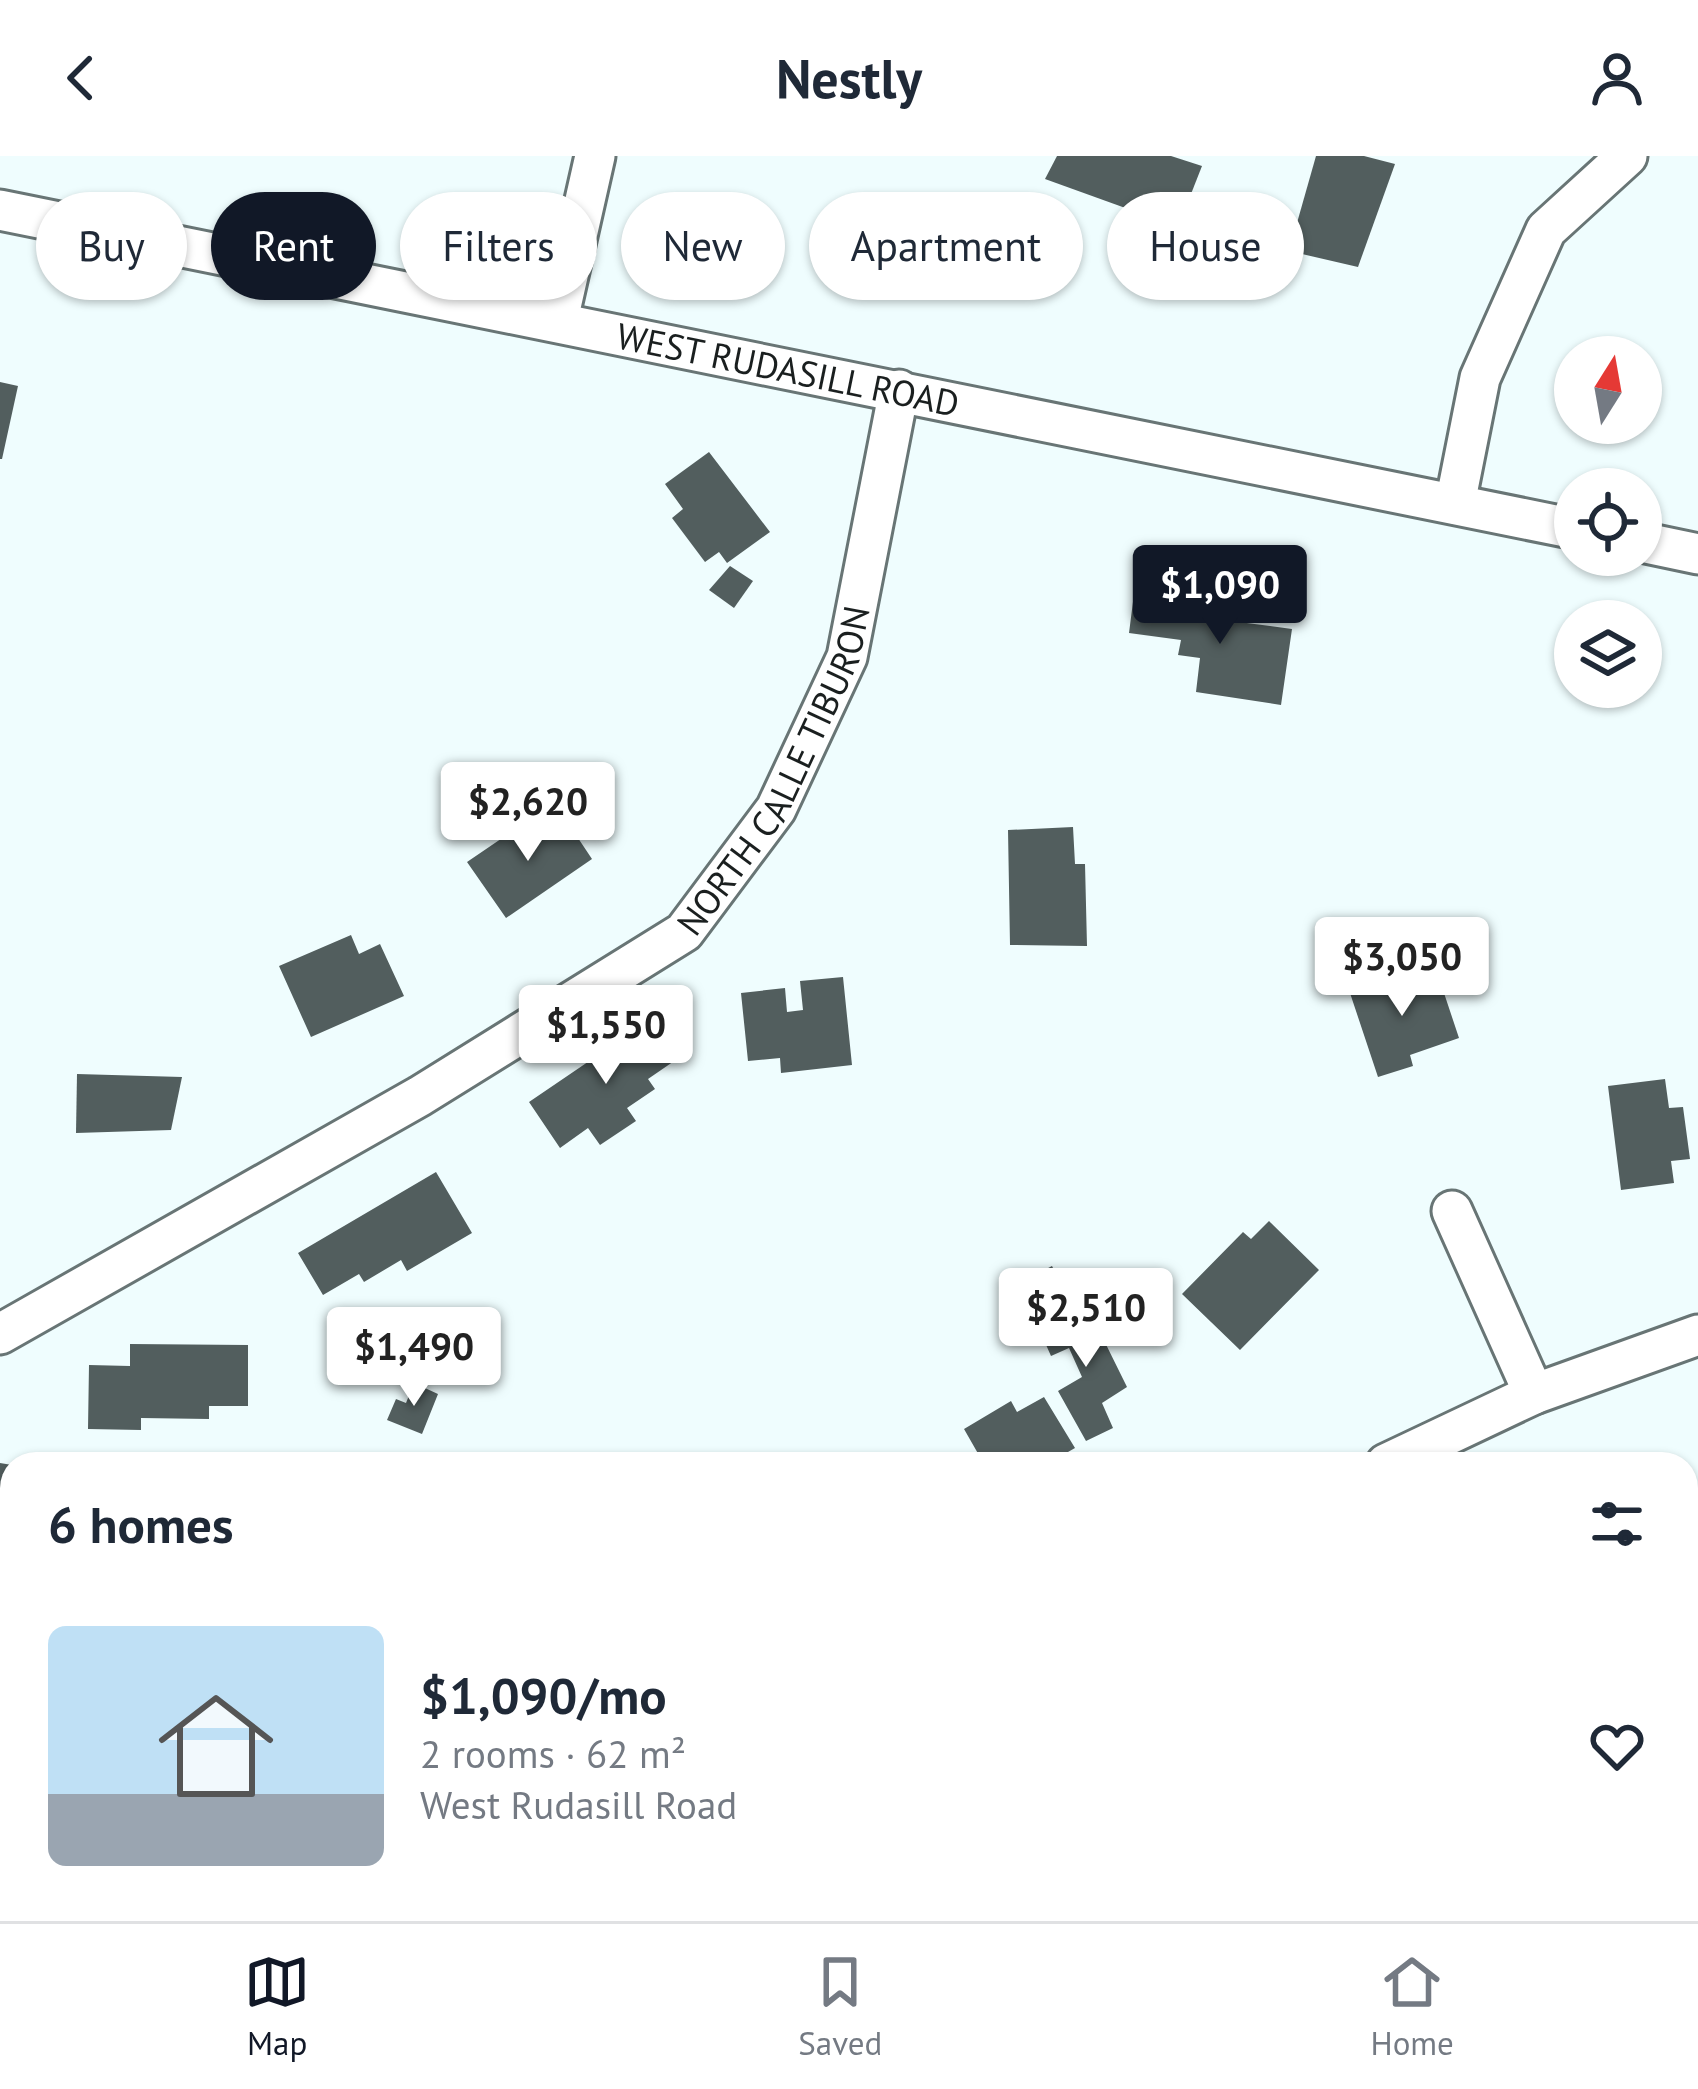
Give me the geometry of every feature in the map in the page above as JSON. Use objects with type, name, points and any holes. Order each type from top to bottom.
[{"type":"street","points":[[558,320],[595,156]]},
{"type":"street","points":[[1455,504],[1480,378],[1546,230],[1628,156]]},
{"type":"street","name":"WEST RUDASILL ROAD","points":[[0,210],[1554,525]]},
{"type":"street","name":"NORTH CALLE TIBURON","points":[[0,1334],[420,1096],[684,932],[776,809],[847,657],[899,390]]},
{"type":"street","points":[[1662,546],[1698,554]]},
{"type":"street","points":[[1452,1211],[1534,1394]]},
{"type":"street","points":[[1411,1452],[1534,1394],[1698,1335]]},
{"type":"building","points":[[1057,156],[1171,156],[1202,166],[1192,192],[1107,192],[1107,201],[1045,179]]},
{"type":"building","points":[[1316,156],[1364,156],[1395,164],[1358,267],[1304,254],[1304,198]]},
{"type":"building","points":[[0,382],[18,386],[2,459],[0,459]]},
{"type":"building","points":[[709,452],[770,532],[727,563],[719,552],[705,562],[672,518],[683,509],[665,484]]},
{"type":"building","points":[[730,566],[753,581],[734,608],[709,590]]},
{"type":"building","points":[[1134,594],[1241,610],[1239,622],[1292,629],[1281,705],[1196,692],[1200,658],[1178,655],[1181,640],[1129,633]]},
{"type":"building","points":[[594,779],[607,805],[580,817],[571,799]]},
{"type":"building","points":[[564,817],[592,859],[506,918],[467,862],[529,820],[540,834]]},
{"type":"building","points":[[1073,827],[1075,864],[1085,864],[1087,946],[1010,945],[1008,830]]},
{"type":"building","points":[[351,935],[359,954],[380,944],[404,996],[311,1037],[279,966]]},
{"type":"building","points":[[1412,969],[1412,984],[1438,975],[1459,1038],[1410,1055],[1413,1066],[1378,1077],[1349,990]]},
{"type":"building","points":[[843,977],[852,1065],[781,1073],[780,1058],[748,1061],[741,993],[785,988],[787,1012],[803,1010],[800,981]]},
{"type":"building","points":[[654,1017],[680,1057],[648,1079],[655,1089],[627,1108],[636,1121],[600,1145],[588,1128],[560,1148],[529,1102]]},
{"type":"building","points":[[77,1074],[182,1077],[171,1130],[76,1133]]},
{"type":"building","points":[[1665,1079],[1669,1108],[1683,1107],[1690,1159],[1671,1161],[1674,1183],[1621,1190],[1608,1086]]},
{"type":"building","points":[[436,1172],[472,1233],[407,1271],[401,1260],[364,1282],[359,1274],[323,1295],[298,1253]]},
{"type":"building","points":[[1269,1221],[1319,1270],[1240,1350],[1182,1294],[1243,1232],[1251,1239]]},
{"type":"building","points":[[1052,1266],[1067,1295],[1044,1307],[1029,1278]]},
{"type":"building","points":[[1086,1304],[1127,1387],[1102,1403],[1113,1428],[1086,1441],[1058,1391],[1082,1377],[1069,1348],[1051,1356],[1039,1329]]},
{"type":"building","points":[[130,1344],[248,1345],[248,1406],[209,1406],[209,1419],[141,1418],[141,1430],[88,1429],[89,1365],[130,1366]]},
{"type":"building","points":[[414,1383],[438,1394],[422,1434],[387,1420],[396,1399],[406,1403]]},
{"type":"building","points":[[1044,1397],[1075,1448],[1068,1452],[977,1452],[964,1429],[1011,1401],[1017,1412]]}]
